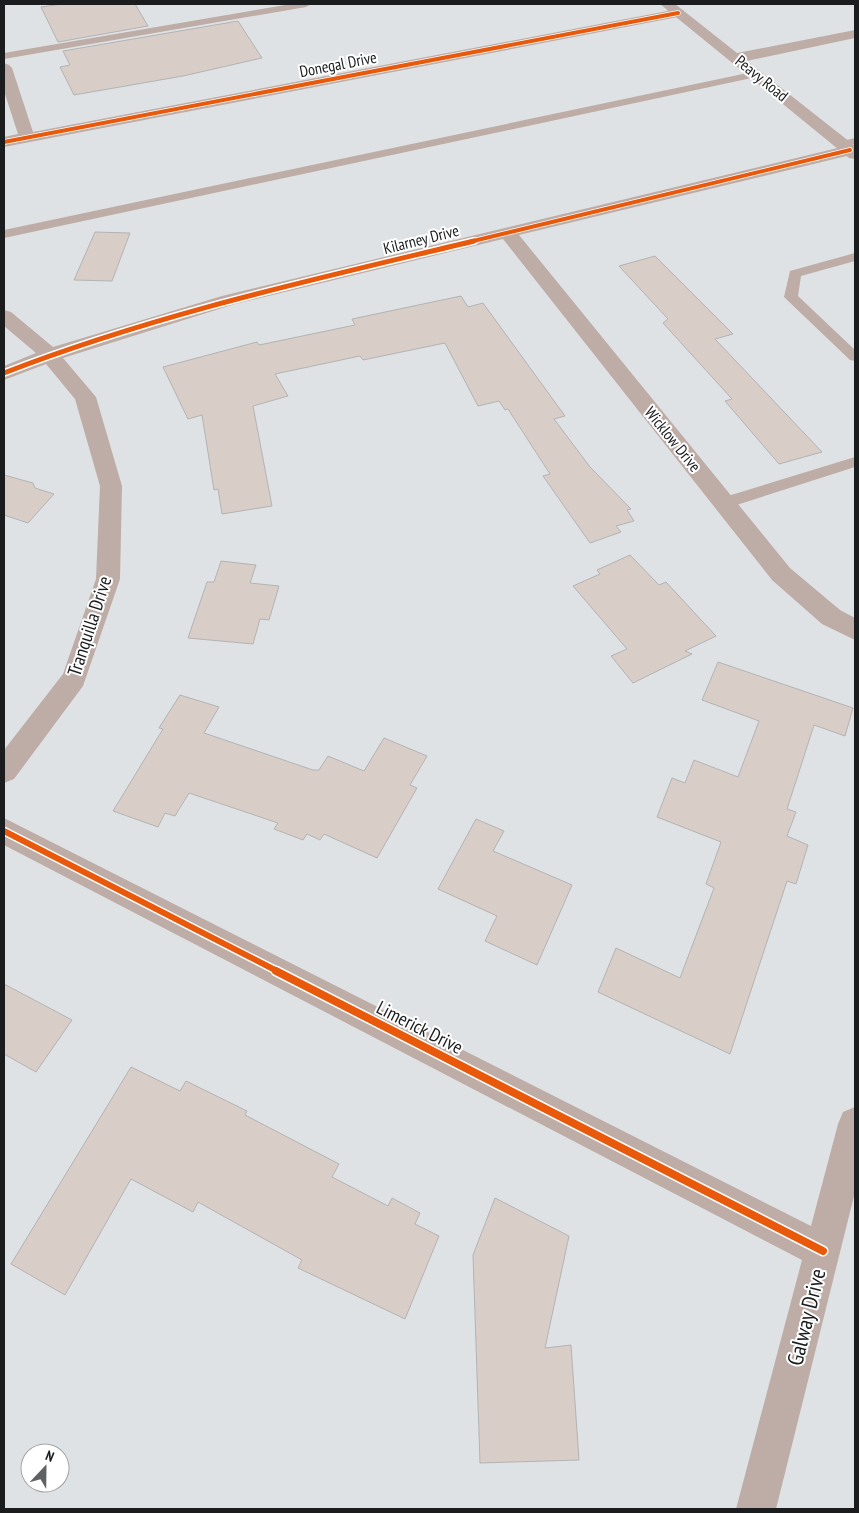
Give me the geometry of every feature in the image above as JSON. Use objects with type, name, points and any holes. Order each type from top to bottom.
[{"type":"street","name":"Peavy Road","points":[[672,8],[851,147]]},
{"type":"street","name":"Donegal Drive","points":[[4,142],[672,8]]},
{"type":"street","points":[[737,58],[855,34]]},
{"type":"street","points":[[4,68],[27,138]]},
{"type":"street","name":"Kilarney Drive","points":[[4,373],[50,355],[229,300],[851,147]]},
{"type":"street","name":"Wicklow Drive","points":[[507,232],[781,574],[831,617],[855,630]]},
{"type":"street","name":"Tranquilla Drive","points":[[4,316],[50,355],[86,397],[111,486],[108,579],[74,679],[4,771]]},
{"type":"street","name":"Limerick Drive","points":[[4,830],[823,1251]]},
{"type":"street","name":"Galway Drive","points":[[756,1509],[855,1124]]},
{"type":"lane","points":[[4,56],[306,4]]},
{"type":"lane","points":[[4,234],[757,74]]},
{"type":"lane","points":[[855,257],[795,274],[791,297],[855,357]]},
{"type":"lane","points":[[724,502],[855,462]]},
{"type":"building","points":[[62,4],[135,4],[148,26],[58,42],[41,7]]},
{"type":"building","points":[[238,21],[262,58],[183,76],[74,95],[60,67],[70,65],[63,51]]},
{"type":"building","points":[[95,232],[130,233],[112,281],[74,280]]},
{"type":"building","points":[[655,256],[733,334],[715,339],[822,452],[779,464],[725,401],[732,399],[663,323],[668,319],[619,266]]},
{"type":"building","points":[[461,296],[468,307],[483,303],[565,416],[554,419],[590,467],[631,509],[627,510],[634,521],[616,526],[621,532],[590,543],[543,476],[550,474],[508,409],[505,410],[499,401],[478,406],[445,343],[363,360],[360,356],[275,374],[288,396],[253,406],[272,506],[222,514],[218,489],[214,490],[202,415],[188,419],[163,367],[257,342],[259,345],[355,325],[352,319]]},
{"type":"building","points":[[4,475],[33,483],[35,488],[54,494],[28,523],[4,515]]},
{"type":"building","points":[[630,555],[659,585],[666,582],[716,636],[685,651],[692,654],[633,683],[611,656],[627,649],[573,586],[600,574],[597,570]]},
{"type":"building","points":[[221,561],[256,565],[250,583],[279,586],[269,620],[260,619],[253,644],[188,638],[207,582],[214,582]]},
{"type":"building","points":[[718,662],[853,708],[845,736],[814,725],[787,809],[796,812],[787,836],[808,845],[796,884],[787,881],[730,1054],[598,992],[616,948],[680,978],[714,888],[706,884],[721,842],[657,817],[672,778],[685,783],[694,760],[738,777],[759,721],[702,700]]},
{"type":"building","points":[[180,695],[219,707],[204,733],[313,770],[319,770],[328,756],[364,771],[384,738],[427,756],[410,785],[417,788],[377,858],[324,834],[320,840],[307,834],[303,840],[274,829],[278,823],[189,793],[175,816],[165,813],[158,827],[113,811],[163,729],[159,728]]},
{"type":"building","points":[[476,819],[504,831],[493,851],[572,885],[537,965],[485,941],[497,916],[438,889]]},
{"type":"building","points":[[4,984],[72,1020],[36,1072],[4,1054]]},
{"type":"building","points":[[131,1067],[180,1091],[186,1081],[247,1111],[245,1115],[339,1164],[332,1177],[388,1206],[392,1198],[420,1213],[415,1224],[439,1236],[405,1319],[298,1268],[302,1260],[198,1202],[193,1212],[131,1179],[65,1295],[11,1264]]},
{"type":"building","points":[[495,1198],[569,1236],[545,1348],[571,1345],[579,1460],[480,1463],[473,1255]]},
{"type":"cycle path","points":[[4,142],[678,13]]},
{"type":"cycle path","points":[[4,373],[50,355],[229,300],[850,150]]},
{"type":"cycle path","points":[[4,831],[823,1251]]}]
